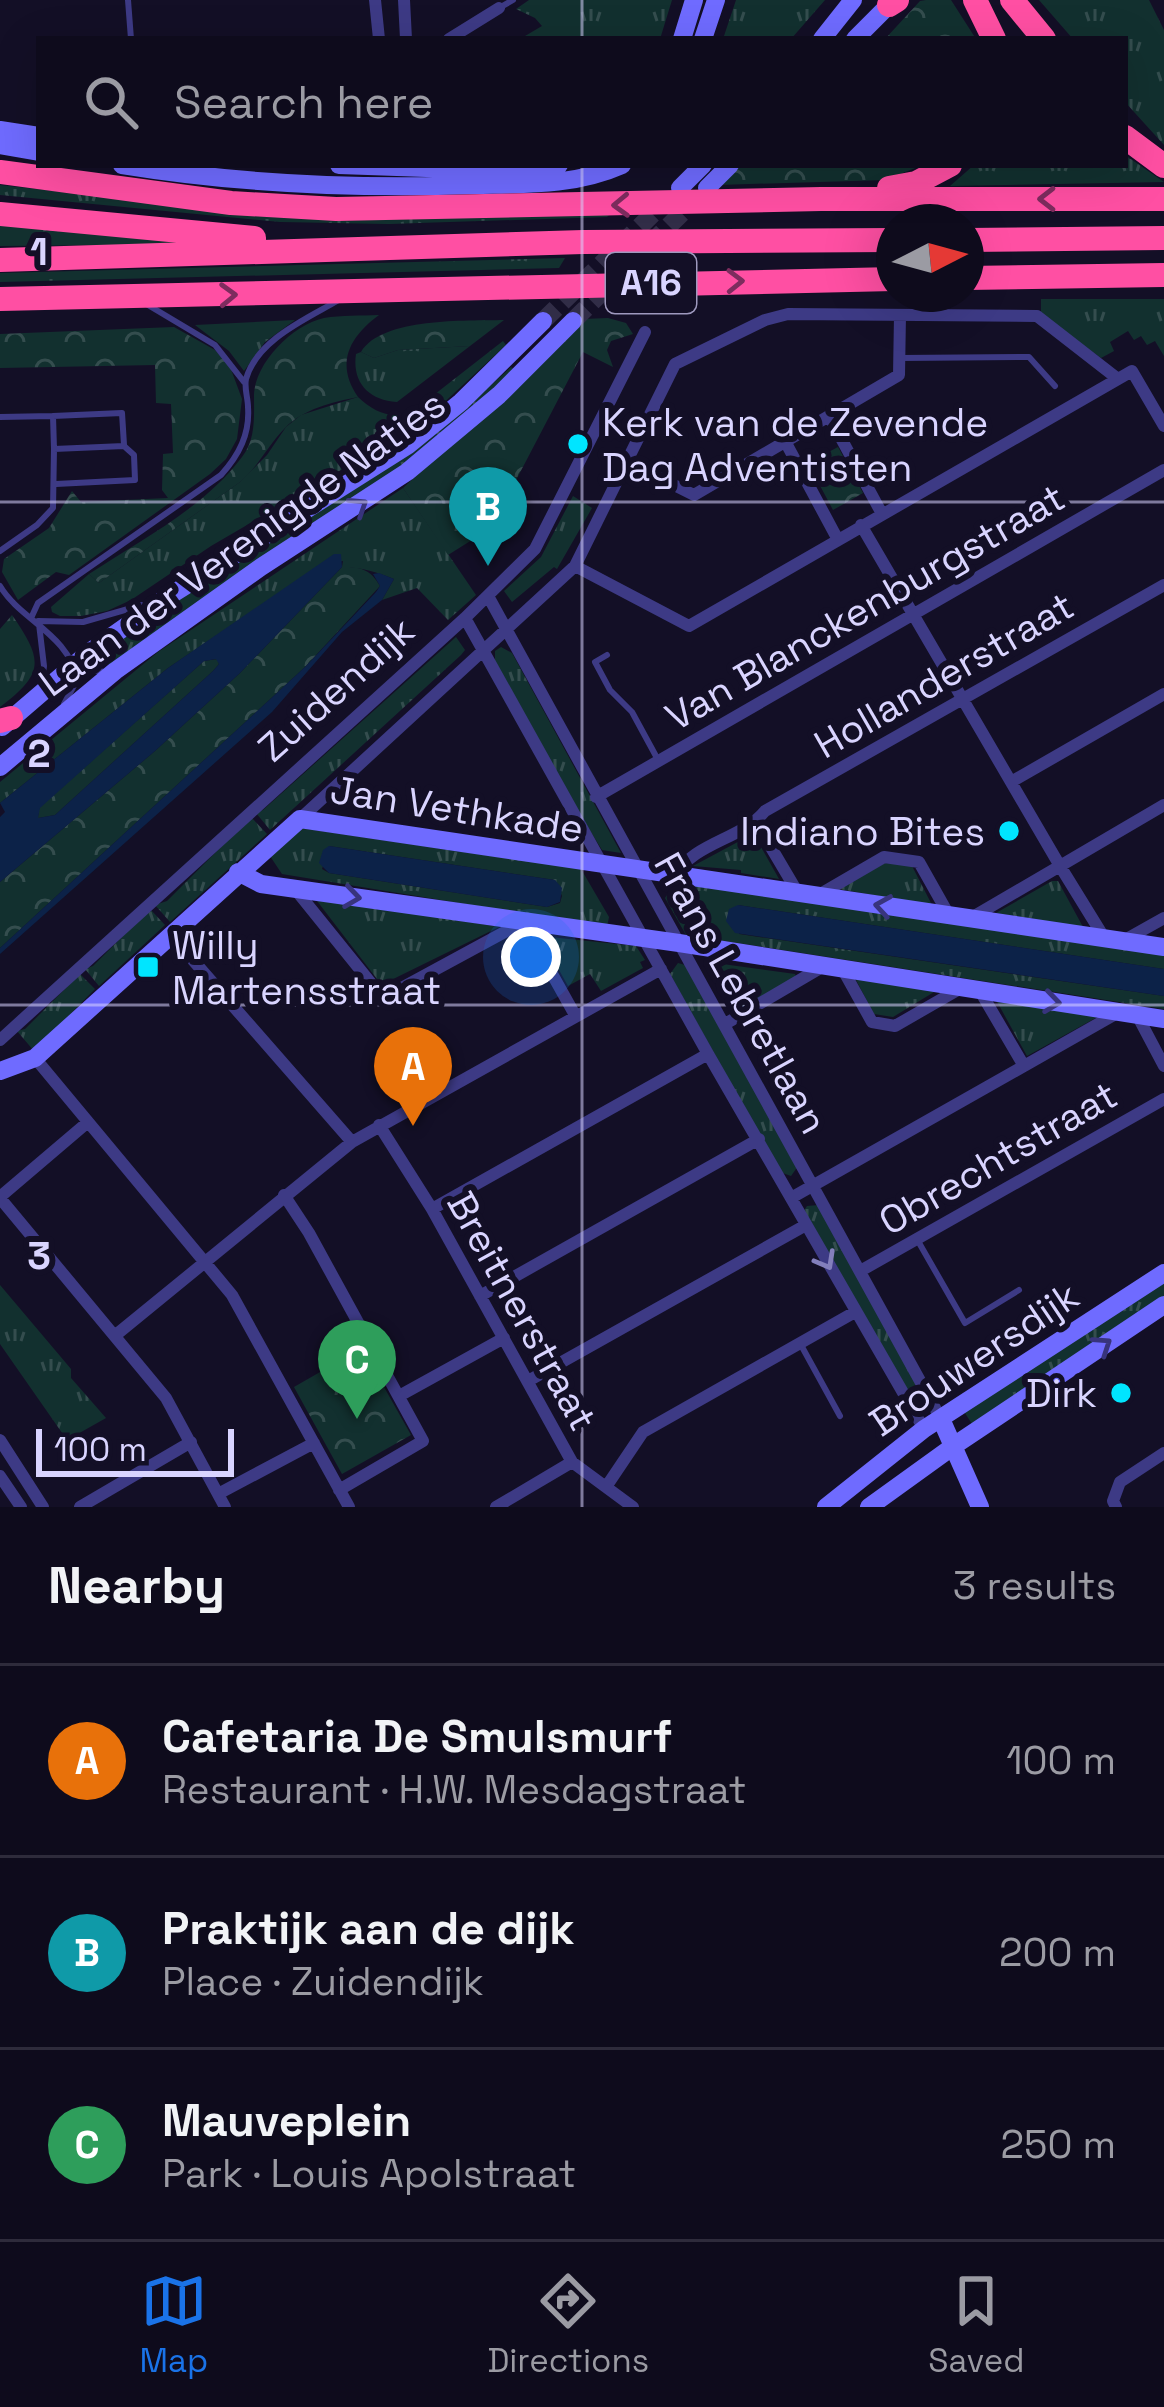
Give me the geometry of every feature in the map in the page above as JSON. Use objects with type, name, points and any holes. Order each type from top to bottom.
[{"type":"highway","points":[[975,0],[993,36]]},
{"type":"highway","points":[[1012,0],[1042,36]]},
{"type":"highway","points":[[1128,139],[1164,166]]},
{"type":"highway","name":"A16","points":[[821,199],[916,183],[944,168]]},
{"type":"highway","name":"A16","points":[[0,172],[231,203],[337,209],[821,199],[1164,199]]},
{"type":"highway","name":"A16","points":[[0,214],[358,249]]},
{"type":"highway","points":[[984,240],[1164,238]]},
{"type":"highway","name":"A16","points":[[0,260],[583,242],[876,240]]},
{"type":"highway","points":[[984,278],[1164,274]]},
{"type":"highway","name":"A16","points":[[0,303],[876,279]]},
{"type":"street","points":[[375,0],[379,36]]},
{"type":"street","points":[[404,0],[406,36]]},
{"type":"street","points":[[683,36],[694,0]]},
{"type":"street","points":[[704,36],[716,0]]},
{"type":"street","points":[[824,36],[853,0]]},
{"type":"street","points":[[858,36],[893,2]]},
{"type":"street","points":[[454,36],[499,8]]},
{"type":"street","points":[[0,130],[36,136]]},
{"type":"street","points":[[0,146],[36,152]]},
{"type":"street","points":[[147,168],[265,182],[404,188],[552,183],[614,168]]},
{"type":"street","points":[[390,168],[404,188]]},
{"type":"street","points":[[404,188],[413,168]]},
{"type":"street","points":[[680,188],[700,168]]},
{"type":"street","points":[[707,188],[727,168]]},
{"type":"street","points":[[1118,379],[1037,316],[788,314],[675,364],[574,566],[689,626],[1132,371],[1164,426]]},
{"type":"street","points":[[626,461],[694,495],[899,375],[900,315]]},
{"type":"street","name":"Laan der Verenigde Naties","points":[[4,722],[163,599],[407,446],[461,402],[543,321]]},
{"type":"street","name":"Laan der Verenigde Naties","points":[[0,767],[115,671],[261,567],[407,472],[499,394],[574,321]]},
{"type":"street","name":"Zuidendijk","points":[[0,1040],[535,549],[644,332]]},
{"type":"street","points":[[829,416],[881,512]]},
{"type":"street","points":[[786,442],[837,538]]},
{"type":"street","name":"Van Blanckenburgstraat","points":[[596,797],[1164,470]]},
{"type":"street","points":[[860,524],[1093,920],[1114,940],[1164,918]]},
{"type":"street","name":"Zuidendijk","points":[[0,1071],[35,1058],[574,566]]},
{"type":"street","name":"Hollanderstraat","points":[[680,868],[765,812],[1164,585]]},
{"type":"street","name":"Frans Lebretlaan","points":[[488,596],[924,1382],[933,1424]]},
{"type":"street","name":"Frans Lebretlaan","points":[[465,618],[903,1396],[933,1424]]},
{"type":"street","points":[[1011,782],[1164,694]]},
{"type":"street","points":[[756,822],[787,874],[807,895],[884,857],[920,862],[960,918],[994,905],[1164,805]]},
{"type":"street","name":"Jan Vethkade","points":[[300,819],[604,865],[680,868],[807,895],[1164,947]]},
{"type":"street","points":[[238,872],[261,884],[680,943],[1164,1019]]},
{"type":"street","points":[[294,889],[383,998],[523,922]]},
{"type":"street","points":[[523,922],[575,1015]]},
{"type":"street","points":[[171,935],[352,1142]]},
{"type":"street","points":[[833,967],[872,1022],[895,1025],[971,989]]},
{"type":"street","points":[[724,1024],[833,967]]},
{"type":"street","points":[[117,1334],[352,1142],[661,969]]},
{"type":"street","points":[[971,989],[1024,1066]]},
{"type":"street","points":[[790,1198],[1128,1013]]},
{"type":"street","points":[[1128,1013],[1164,1066]]},
{"type":"street","points":[[432,1209],[708,1054]]},
{"type":"street","points":[[35,1058],[232,1295],[349,1507]]},
{"type":"street","name":"Obrechtstraat","points":[[862,1270],[1164,1099]]},
{"type":"street","points":[[88,1122],[0,1197],[166,1397],[221,1501],[314,1442]]},
{"type":"street","name":"Breitnerstraat","points":[[379,1125],[432,1209],[572,1462],[633,1507]]},
{"type":"street","points":[[480,1296],[759,1138]]},
{"type":"street","points":[[284,1196],[423,1442],[339,1490]]},
{"type":"street","points":[[528,1382],[806,1225]]},
{"type":"street","name":"Brouwersdijk","points":[[826,1507],[933,1424],[1164,1273]]},
{"type":"street","name":"Brouwersdijk","points":[[869,1507],[1164,1305]]},
{"type":"street","points":[[606,1487],[643,1432],[855,1312]]},
{"type":"street","points":[[399,1396],[504,1337]]},
{"type":"street","points":[[933,1424],[980,1507]]},
{"type":"street","points":[[0,1440],[43,1507]]},
{"type":"street","points":[[80,1507],[191,1442]]},
{"type":"street","points":[[1116,1507],[1113,1501],[1120,1483],[1164,1453]]},
{"type":"street","points":[[496,1507],[572,1462]]},
{"type":"street","points":[[0,1476],[21,1507]]},
{"type":"lane","points":[[128,0],[131,36]]},
{"type":"lane","points":[[499,8],[513,0]]},
{"type":"lane","points":[[244,383],[275,340],[352,292]]},
{"type":"lane","points":[[40,693],[44,665],[35,618],[38,603],[221,475],[247,431],[244,383],[230,359],[215,345],[134,298]]},
{"type":"lane","points":[[900,358],[1029,357],[1055,386]]},
{"type":"lane","points":[[0,417],[122,413],[124,446]]},
{"type":"lane","points":[[0,551],[53,508],[53,416]]},
{"type":"lane","points":[[54,449],[124,446],[134,455],[134,480],[56,484]]},
{"type":"lane","points":[[0,586],[10,602],[35,618],[73,665],[89,672],[115,671]]},
{"type":"lane","points":[[35,618],[83,622],[163,599]]},
{"type":"lane","points":[[607,656],[595,662],[610,690],[632,712],[658,761]]},
{"type":"lane","points":[[56,717],[75,686],[73,665]]},
{"type":"lane","points":[[917,1238],[965,1323],[1019,1290]]},
{"type":"lane","points":[[800,1343],[840,1415]]},
{"type":"lane","points":[[903,1396],[924,1382]]},
{"type":"green space","points":[[529,0],[672,0],[661,36],[525,36],[542,26],[516,9]]},
{"type":"green space","points":[[736,0],[825,0],[794,36],[724,36]]},
{"type":"green space","points":[[951,0],[974,36],[888,36],[920,1]]},
{"type":"green space","points":[[1039,0],[1149,0],[1164,30],[1164,145],[1128,105],[1128,36],[1070,36]]},
{"type":"green space","points":[[1128,157],[1164,182],[950,186],[971,168],[1128,168]]},
{"type":"green space","points":[[736,168],[915,168],[885,180],[718,185]]},
{"type":"green space","points":[[0,185],[99,196],[611,213],[607,217],[389,224],[280,222],[0,195]]},
{"type":"green space","points":[[0,223],[218,244],[0,246]]},
{"type":"green space","points":[[565,258],[559,268],[0,282],[0,273]]},
{"type":"green space","points":[[1041,299],[1164,299],[1164,356],[1155,341],[1147,345],[1141,336],[1134,340],[1128,331],[1110,342],[1114,351],[1101,358],[1041,314]]},
{"type":"green space","points":[[379,315],[360,332],[349,352],[347,373],[358,397],[292,421],[240,482],[99,583],[89,574],[171,522],[227,475],[250,443],[261,370],[288,337],[324,318]]},
{"type":"green space","points":[[584,319],[626,323],[633,334],[611,341],[607,350],[613,367],[583,352],[491,528],[448,555],[403,488]]},
{"type":"green space","points":[[295,320],[265,342],[244,371],[229,351],[195,325]]},
{"type":"green space","points":[[504,320],[470,346],[398,350],[374,358],[361,352],[387,332],[406,327]]},
{"type":"green space","points":[[174,327],[215,350],[229,364],[242,399],[237,439],[226,459],[69,575],[56,572],[18,600],[2,572],[4,559],[49,528],[72,491],[81,502],[168,498],[162,490],[163,454],[173,453],[171,404],[156,403],[155,365],[0,368],[0,334]]},
{"type":"green space","points":[[503,341],[506,345],[423,422],[211,546],[131,600],[81,616],[52,612],[51,607],[89,574],[99,583],[240,482],[301,415],[358,397],[383,413],[412,412]]},
{"type":"green space","points":[[470,346],[397,402],[364,388],[355,364],[361,352],[374,358],[398,350]]},
{"type":"green space","points":[[511,367],[515,370],[397,473],[116,663],[91,667],[92,659],[154,613],[429,440]]},
{"type":"green space","points":[[838,447],[863,493],[833,510],[808,463]]},
{"type":"green space","points":[[403,488],[476,595],[448,620],[417,588],[382,600],[394,579],[342,567],[343,561],[319,566],[168,668],[0,803],[0,782],[158,652]]},
{"type":"green space","points":[[573,496],[592,508],[557,569],[512,602],[504,591],[541,557]]},
{"type":"green space","points":[[342,567],[364,570],[380,586],[305,667],[0,948],[0,882],[240,673]]},
{"type":"green space","points":[[12,615],[30,644],[34,665],[25,685],[0,707],[0,629]]},
{"type":"green space","points":[[456,637],[465,650],[461,655],[270,830],[256,813]]},
{"type":"green space","points":[[501,647],[512,653],[621,853],[602,850],[586,824],[495,661],[495,651]]},
{"type":"green space","points":[[217,659],[213,671],[55,815],[38,818],[39,808],[204,661]]},
{"type":"green space","points":[[251,817],[267,834],[170,922],[155,905],[167,901]]},
{"type":"green space","points":[[300,828],[581,869],[609,917],[607,927],[282,874],[270,856]],"holes":[[[329,846],[555,880],[560,903],[547,907],[322,869]]]},
{"type":"green space","points":[[749,836],[757,840],[779,879],[693,866]]},
{"type":"green space","points":[[885,863],[912,866],[932,905],[839,889]]},
{"type":"green space","points":[[1058,881],[1083,927],[996,913]]},
{"type":"green space","points":[[676,882],[1164,954],[1164,969],[738,905],[739,934],[1164,996],[1164,1009],[686,935],[665,898]]},
{"type":"green space","points":[[314,897],[499,927],[385,983],[377,979]]},
{"type":"green space","points":[[150,909],[165,925],[99,986],[85,969]]},
{"type":"green space","points":[[540,936],[636,946],[645,960],[640,962],[643,968],[601,991],[590,974],[568,986]]},
{"type":"green space","points":[[678,963],[685,965],[798,1166],[791,1176],[780,1172],[670,974]]},
{"type":"green space","points":[[715,963],[796,977],[736,1011],[713,969]]},
{"type":"green space","points":[[80,974],[95,989],[34,1051],[17,1031],[25,1029]]},
{"type":"green space","points":[[854,976],[939,989],[893,1017],[874,1014]]},
{"type":"green space","points":[[995,998],[1101,1015],[1027,1056]]},
{"type":"green space","points":[[819,1205],[917,1382],[912,1390],[906,1391],[803,1212],[807,1206]]},
{"type":"green space","points":[[1164,1278],[1164,1300],[974,1427],[963,1410]]},
{"type":"green space","points":[[0,1285],[106,1418],[67,1440],[0,1344]]},
{"type":"green space","points":[[362,1348],[411,1435],[342,1474],[294,1387]]},
{"type":"water","points":[[334,554],[341,554],[342,567],[240,673],[0,882],[0,817],[5,812],[0,803],[168,668]],"holes":[[[216,659],[219,664],[55,815],[38,818],[40,808],[204,661]]]},
{"type":"water","points":[[373,574],[394,579],[382,600],[342,632],[272,712],[0,954],[0,948],[305,667],[376,592],[380,586]]},
{"type":"water","points":[[329,846],[555,880],[562,888],[560,902],[547,907],[329,873],[319,863]]},
{"type":"water","points":[[738,905],[1164,969],[1164,996],[735,933],[726,921],[729,909]]},
{"type":"tunnel","points":[[573,321],[698,197]]},
{"type":"tunnel","points":[[543,321],[668,199]]},
{"type":"place","name":"Kerk van de Zevende Dag Adventisten","points":[[578,444]]},
{"type":"place","name":"Praktijk aan de dijk","points":[[488,566]]},
{"type":"place","name":"Indiano Bites","points":[[1009,831]]},
{"type":"place","name":"Willy Martensstraat","points":[[148,967]]},
{"type":"place","name":"Cafetaria De Smulsmurf","points":[[413,1126]]},
{"type":"place","name":"Dirk","points":[[1121,1393]]},
{"type":"place","name":"Mauveplein","points":[[357,1419]]}]
